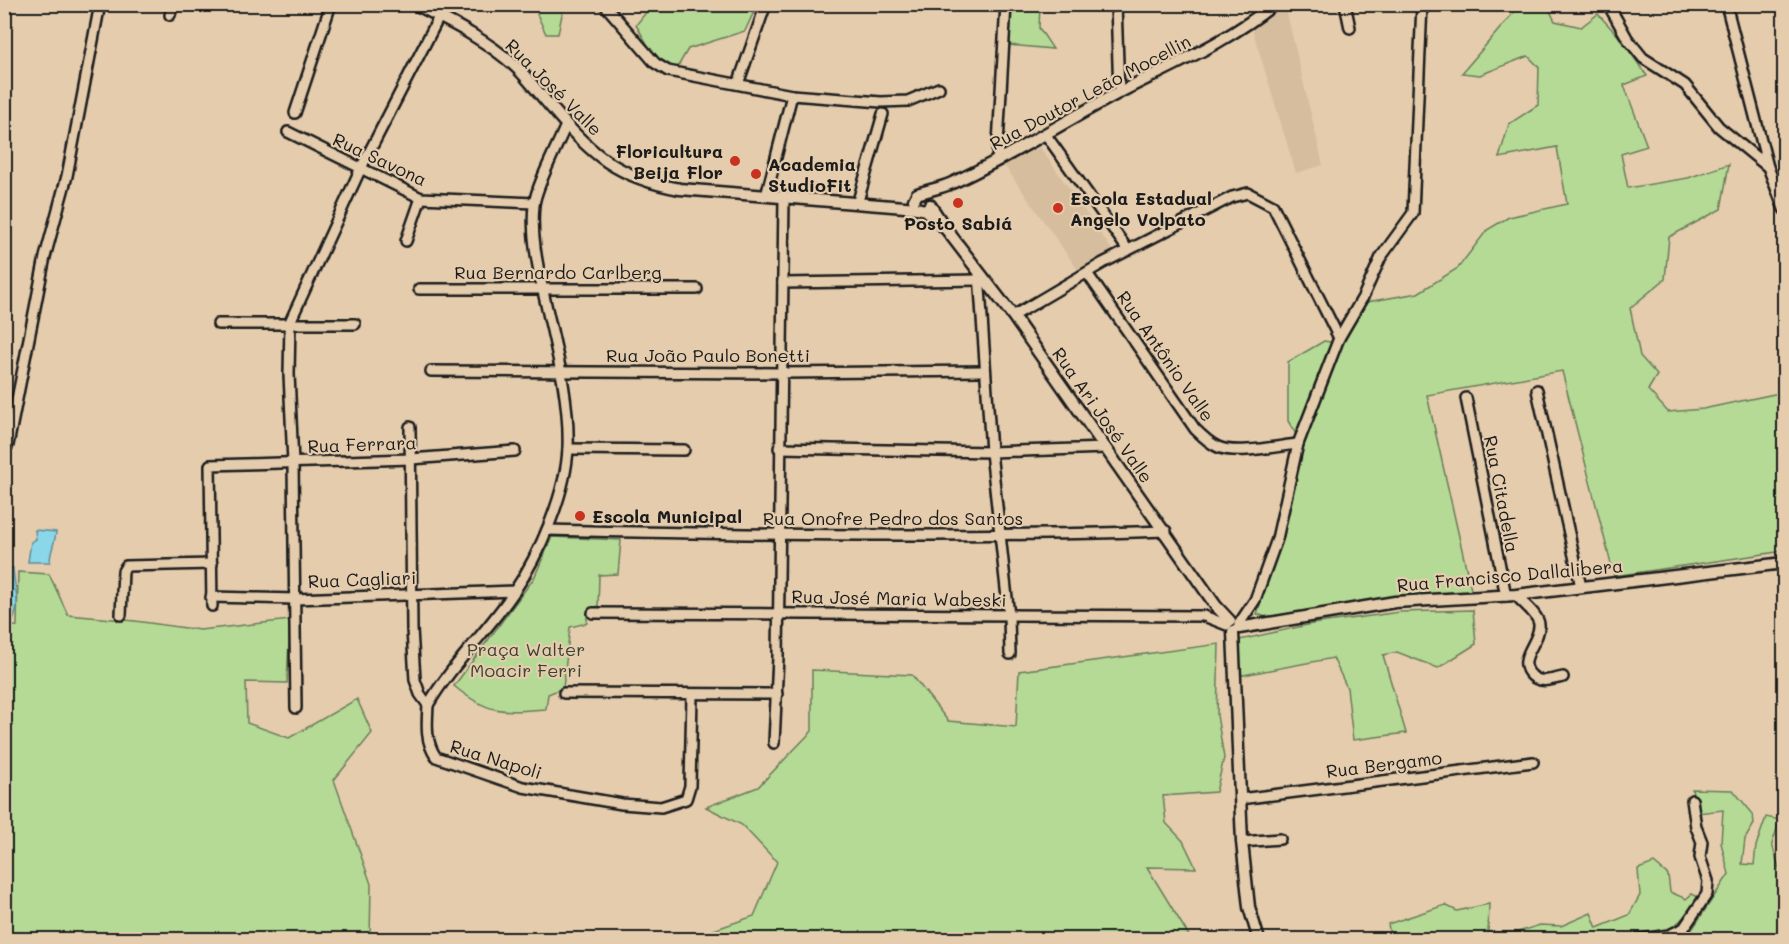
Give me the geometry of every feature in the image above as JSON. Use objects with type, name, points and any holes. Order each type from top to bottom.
[{"type":"street","points":[[6,445],[45,257],[67,176],[78,105],[100,4]]},
{"type":"street","points":[[170,15],[173,4]]},
{"type":"street","points":[[295,113],[331,4]]},
{"type":"street","name":"Rua José Valle","points":[[415,4],[494,48],[518,68],[566,125],[622,173],[655,185],[784,198],[858,201],[887,205],[923,202]]},
{"type":"street","points":[[604,4],[655,63],[668,71],[792,95],[896,103],[939,88]]},
{"type":"street","points":[[738,84],[766,4]]},
{"type":"street","points":[[997,161],[1006,4]]},
{"type":"street","points":[[1116,4],[1119,93]]},
{"type":"street","name":"Rua Doutor Leão Mocellin","points":[[923,202],[950,184],[1046,135],[1119,93],[1182,62],[1256,19],[1274,4]]},
{"type":"street","points":[[1345,4],[1350,28]]},
{"type":"street","points":[[1259,939],[1249,907],[1242,842],[1238,625],[1255,600],[1277,539],[1298,444],[1339,338],[1363,297],[1381,257],[1413,213],[1422,4]]},
{"type":"street","points":[[1608,4],[1627,38],[1642,58],[1685,85],[1719,127],[1768,166]]},
{"type":"street","points":[[1726,4],[1768,166],[1785,209]]},
{"type":"street","points":[[296,708],[293,462],[289,374],[290,322],[360,170],[439,17]]},
{"type":"street","points":[[766,196],[792,95]]},
{"type":"street","points":[[858,201],[883,114]]},
{"type":"street","points":[[428,705],[514,591],[547,530],[561,487],[568,449],[561,371],[535,250],[534,203],[566,125]]},
{"type":"street","name":"Rua Savona","points":[[288,132],[360,170],[421,198],[534,203]]},
{"type":"street","points":[[1046,135],[1128,250]]},
{"type":"street","points":[[1013,316],[1128,250],[1232,196],[1248,193],[1263,198],[1273,206],[1339,338]]},
{"type":"street","points":[[406,241],[421,198]]},
{"type":"street","points":[[774,743],[779,613],[779,448],[784,198]]},
{"type":"street","name":"Rua Ari José Valle","points":[[923,202],[946,229],[979,276],[1013,316],[1166,531],[1216,606],[1238,625]]},
{"type":"street","name":"Rua Antônio Valle","points":[[1087,273],[1195,429],[1207,440],[1220,448],[1240,449],[1298,444]]},
{"type":"street","points":[[783,283],[979,276],[984,371],[1009,616],[1010,654]]},
{"type":"street","name":"Rua Bernardo Carlberg","points":[[419,289],[543,287],[697,289]]},
{"type":"street","points":[[218,324],[290,322],[354,324]]},
{"type":"street","name":"Rua João Paulo Bonetti","points":[[431,371],[782,373],[984,371]]},
{"type":"street","points":[[1537,390],[1581,587]]},
{"type":"street","name":"Rua Citadella","points":[[1466,398],[1511,595]]},
{"type":"street","name":"Rua Napoli","points":[[410,427],[415,680],[420,694],[428,705],[427,731],[430,749],[436,757],[523,787],[622,804],[661,807],[686,799],[690,786],[692,695]]},
{"type":"street","points":[[779,448],[991,452],[1106,448]]},
{"type":"street","points":[[568,449],[684,450]]},
{"type":"street","name":"Rua Ferrara","points":[[212,564],[210,465],[411,459],[515,451]]},
{"type":"street","name":"Rua Onofre Pedro dos Santos","points":[[547,530],[780,536],[1001,536],[1166,531]]},
{"type":"street","name":"Rua Francisco Dallalibera","points":[[1238,625],[1395,602],[1511,595],[1785,563]]},
{"type":"street","points":[[121,615],[123,571],[126,566],[212,564]]},
{"type":"street","name":"Rua Cagliari","points":[[212,564],[212,601],[514,591]]},
{"type":"street","points":[[1511,595],[1538,619],[1540,627],[1525,661],[1527,670],[1534,678],[1544,681],[1563,677]]},
{"type":"street","points":[[1204,616],[1216,606]]},
{"type":"street","name":"Rua José Maria Wabeski","points":[[593,613],[1204,616],[1238,625]]},
{"type":"street","points":[[564,693],[777,694]]},
{"type":"street","name":"Rua Bergamo","points":[[1240,800],[1533,762]]},
{"type":"street","points":[[1635,939],[1670,935],[1683,928],[1707,894],[1708,881],[1700,857],[1702,842],[1696,827],[1692,800]]},
{"type":"street","points":[[1242,842],[1280,839]]},
{"type":"shaded area","points":[[1279,5],[1285,5],[1323,165],[1296,173],[1251,25]]},
{"type":"shaded area","name":"Escola Estadual Angelo Volpato","points":[[1040,147],[1112,250],[1078,270],[1004,165]]},
{"type":"green space","points":[[542,5],[564,5],[558,34],[546,34],[537,14]]},
{"type":"green space","points":[[645,5],[757,5],[745,31],[688,49],[677,68],[659,64],[636,25],[648,10]]},
{"type":"green space","points":[[1009,5],[1040,5],[1039,28],[1053,49],[1008,45]]},
{"type":"green space","points":[[1520,5],[1547,5],[1555,21],[1581,27],[1598,14],[1620,38],[1647,76],[1624,85],[1647,146],[1621,154],[1628,188],[1688,178],[1729,164],[1721,209],[1669,237],[1665,279],[1630,308],[1640,356],[1657,375],[1648,390],[1668,412],[1703,409],[1784,392],[1784,551],[1614,576],[1562,371],[1427,395],[1472,594],[1404,596],[1266,617],[1257,614],[1284,532],[1302,444],[1288,421],[1288,362],[1324,341],[1343,344],[1367,302],[1418,293],[1458,268],[1487,230],[1509,217],[1567,204],[1557,147],[1499,158],[1509,124],[1538,105],[1539,67],[1528,56],[1480,75],[1462,73]]},
{"type":"green space","name":"Praça Walter Moacir Ferri","points":[[552,537],[621,540],[618,574],[599,575],[598,609],[587,612],[587,623],[570,627],[563,688],[548,694],[546,709],[507,711],[487,707],[454,686],[534,578]]},
{"type":"green space","points":[[18,572],[49,574],[68,615],[200,630],[290,620],[287,683],[246,682],[247,723],[289,738],[357,699],[372,733],[334,780],[371,884],[370,939],[5,939],[4,627],[17,626]]},
{"type":"green space","points":[[1473,610],[1476,644],[1438,668],[1397,652],[1383,655],[1406,733],[1353,740],[1347,688],[1333,658],[1238,676],[1235,641],[1312,624],[1400,612]]},
{"type":"green space","points":[[1219,644],[1217,715],[1224,758],[1216,792],[1163,796],[1166,823],[1183,841],[1196,868],[1147,867],[1191,939],[688,939],[754,916],[777,862],[742,825],[706,807],[758,787],[812,731],[812,670],[912,675],[948,721],[1016,727],[1019,671]]},
{"type":"green space","points":[[1692,789],[1733,790],[1753,814],[1754,824],[1745,839],[1742,864],[1754,865],[1756,846],[1766,817],[1780,820],[1772,844],[1782,878],[1784,878],[1784,939],[1685,940],[1729,874],[1721,843],[1723,810],[1697,813]]},
{"type":"green space","points":[[1654,863],[1668,875],[1670,892],[1686,899],[1692,894],[1698,897],[1679,922],[1663,931],[1648,935],[1600,940],[1444,939],[1390,935],[1388,924],[1445,905],[1457,911],[1489,904],[1488,932],[1518,932],[1540,925],[1561,926],[1591,913],[1597,928],[1629,915],[1640,895],[1638,869]]},
{"type":"water","points":[[35,530],[56,532],[50,562],[28,562],[31,542],[36,539]]},
{"type":"water","points":[[4,568],[13,568],[17,602],[12,622],[5,623]]},
{"type":"place","name":"Floricultura Beija Flor","points":[[735,161]]},
{"type":"place","name":"Academia StudioFit","points":[[756,174]]},
{"type":"place","name":"Posto Sabiá","points":[[958,203]]},
{"type":"place","name":"Escola Estadual Angelo Volpato","points":[[1058,208]]},
{"type":"place","name":"Escola Municipal","points":[[580,516]]}]
